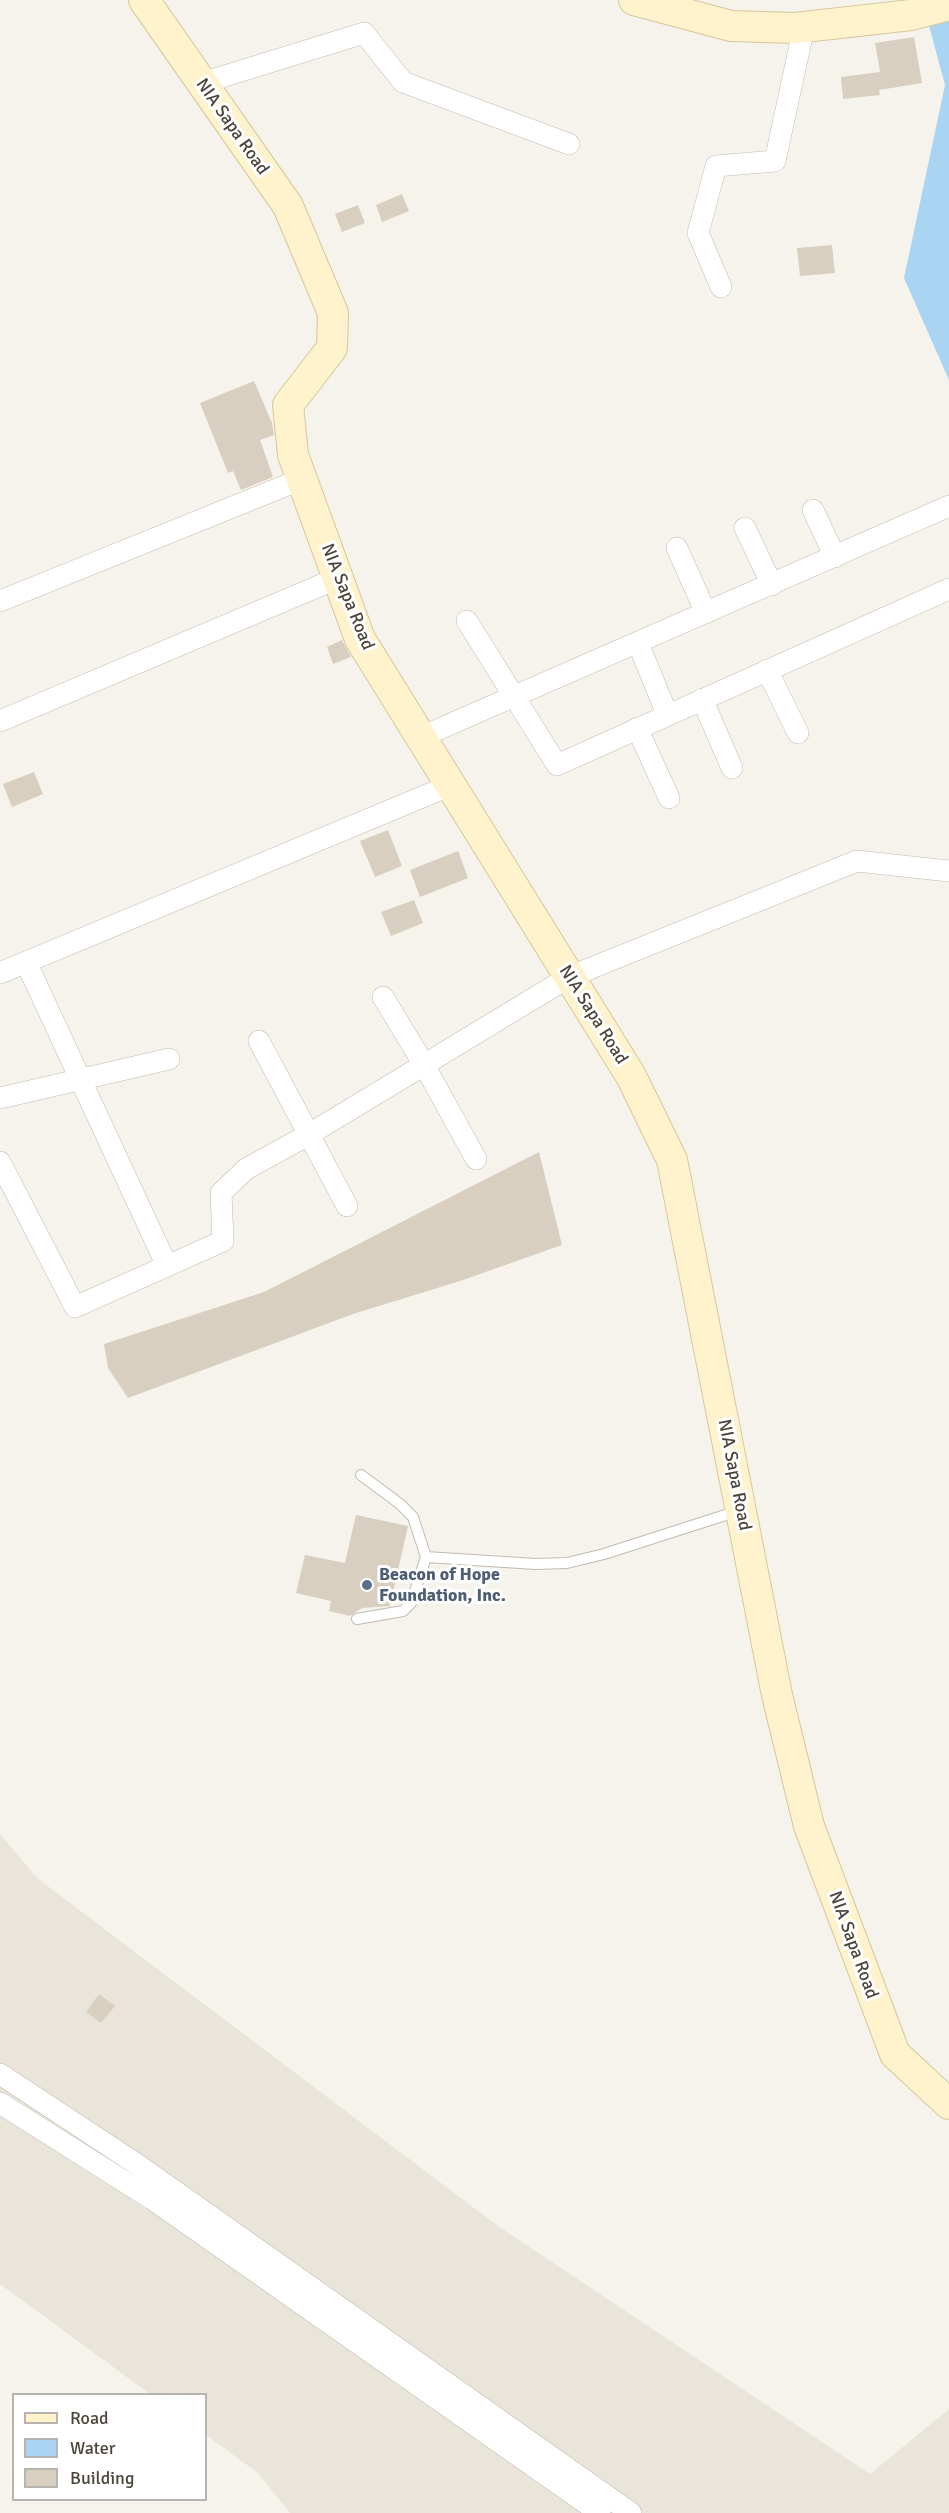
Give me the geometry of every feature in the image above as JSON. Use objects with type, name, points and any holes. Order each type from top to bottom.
[{"type":"street","name":"NIA Sapa Road","points":[[144,0],[288,206],[333,313],[332,348],[288,405],[293,455],[360,639],[631,1076],[672,1160],[777,1695],[809,1826],[895,2054],[949,2104]]},
{"type":"street","points":[[634,0],[731,26],[804,27],[911,15],[949,5]]},
{"type":"street","points":[[721,287],[698,233],[716,165],[776,161],[804,27]]},
{"type":"street","points":[[202,83],[364,33],[403,82],[569,144]]},
{"type":"street","points":[[0,601],[302,479]]},
{"type":"street","points":[[421,737],[949,506]]},
{"type":"street","points":[[813,510],[835,557]]},
{"type":"street","points":[[745,528],[772,585]]},
{"type":"street","points":[[676,548],[706,613]]},
{"type":"street","points":[[0,721],[338,578]]},
{"type":"street","points":[[467,621],[516,696],[557,765],[949,590]]},
{"type":"street","points":[[638,643],[667,714]]},
{"type":"street","points":[[767,670],[798,733]]},
{"type":"street","points":[[702,699],[732,768]]},
{"type":"street","points":[[637,728],[669,798]]},
{"type":"street","points":[[2,968],[26,962],[451,785]]},
{"type":"street","points":[[0,1162],[75,1307],[223,1241],[222,1193],[246,1169],[308,1135],[423,1063],[569,977],[857,861],[949,871]]},
{"type":"street","points":[[26,962],[167,1266]]},
{"type":"street","points":[[383,997],[423,1063],[476,1159]]},
{"type":"street","points":[[259,1041],[347,1206]]},
{"type":"street","points":[[0,1098],[169,1059]]},
{"type":"street","points":[[0,2074],[138,2165],[631,2513]]},
{"type":"street","points":[[0,2103],[152,2199],[600,2513]]},
{"type":"lane","points":[[357,1619],[404,1611],[411,1603],[426,1557],[413,1517],[400,1504],[361,1475]]},
{"type":"lane","points":[[426,1557],[536,1564],[567,1563],[604,1554],[741,1510]]},
{"type":"shaded area","points":[[0,1834],[37,1878],[498,2226],[870,2474],[949,2409],[949,2513],[290,2513],[258,2473],[207,2436],[207,2393],[149,2393],[0,2284]]},
{"type":"water","points":[[922,0],[949,0],[949,380],[904,278],[945,85]]},
{"type":"building","points":[[914,37],[922,83],[879,90],[880,95],[843,99],[841,77],[880,72],[875,43]]},
{"type":"building","points":[[402,194],[409,211],[382,222],[376,205]]},
{"type":"building","points":[[358,205],[365,223],[342,232],[335,214]]},
{"type":"building","points":[[832,245],[835,273],[800,276],[797,248]]},
{"type":"building","points":[[254,381],[272,423],[274,435],[260,440],[273,477],[241,490],[233,471],[228,473],[200,403]]},
{"type":"building","points":[[342,640],[351,657],[333,664],[327,647]]},
{"type":"building","points":[[34,772],[43,794],[12,807],[3,784]]},
{"type":"building","points":[[388,830],[402,866],[375,877],[360,841]]},
{"type":"building","points":[[458,851],[468,878],[420,897],[410,870]]},
{"type":"building","points":[[414,900],[423,923],[391,936],[381,912]]},
{"type":"building","points":[[539,1152],[562,1245],[460,1281],[353,1314],[128,1398],[108,1368],[104,1344],[264,1292]]},
{"type":"building","points":[[356,1515],[408,1526],[390,1606],[362,1608],[350,1616],[329,1611],[331,1601],[296,1593],[305,1555],[345,1563]]},
{"type":"building","points":[[99,1994],[115,2006],[101,2023],[86,2012]]},
{"type":"place","name":"Beacon of Hope Foundation, Inc.","points":[[367,1585]]}]
